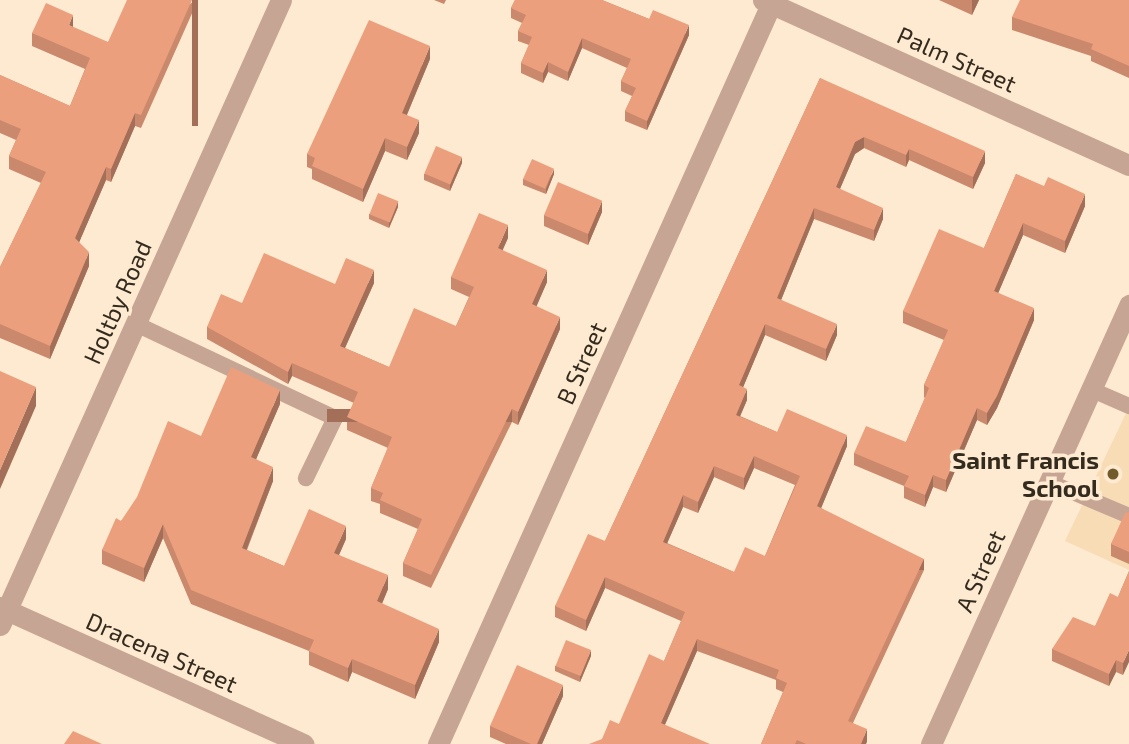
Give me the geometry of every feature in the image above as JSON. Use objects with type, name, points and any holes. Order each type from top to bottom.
[{"type":"street","name":"Holtby Road","points":[[2,614],[282,0]]},
{"type":"street","name":"Palm Street","points":[[767,2],[1129,165]]},
{"type":"street","name":"B Street","points":[[438,744],[767,2]]},
{"type":"street","name":"A Street","points":[[931,744],[1129,305]]},
{"type":"street","name":"Dracena Street","points":[[2,614],[303,744]]},
{"type":"lane","points":[[136,324],[335,418],[306,478]]},
{"type":"lane","points":[[1090,389],[1129,406]]},
{"type":"lane","points":[[1049,482],[1129,516]]},
{"type":"shaded area","name":"Saint Francis School","points":[[1129,407],[1129,570],[1065,541]]},
{"type":"building","points":[[127,0],[192,0],[141,115],[135,113],[111,169],[106,167],[75,238],[89,252],[50,346],[0,324],[0,267],[46,172],[9,156],[21,129],[0,120],[0,75],[70,106],[90,58],[32,33],[46,3],[73,15],[69,25],[108,42]]},
{"type":"building","points":[[515,0],[602,0],[649,19],[653,10],[689,25],[647,121],[625,111],[636,88],[621,81],[631,59],[582,38],[568,72],[548,62],[543,73],[521,63],[532,37],[518,31],[526,15],[511,8]]},
{"type":"building","points":[[1020,0],[1129,0],[1129,66],[1091,49],[1093,44],[1012,17]]},
{"type":"building","points":[[369,20],[430,46],[402,113],[419,120],[407,147],[385,138],[363,189],[312,166],[315,158],[307,154]]},
{"type":"building","points":[[820,78],[985,151],[973,177],[909,149],[906,155],[864,137],[855,142],[836,187],[883,208],[874,230],[814,208],[777,298],[837,324],[826,349],[765,324],[739,385],[747,389],[736,415],[777,432],[787,409],[847,435],[817,506],[924,559],[848,721],[867,729],[861,744],[806,744],[797,740],[795,744],[761,744],[787,683],[776,678],[779,670],[697,639],[661,723],[710,744],[589,744],[602,739],[610,720],[619,724],[649,654],[664,661],[685,612],[605,577],[586,620],[555,606],[588,534],[605,541]],"holes":[[[754,456],[800,476],[765,556],[745,547],[734,572],[663,542],[683,495],[698,502],[714,466],[744,478]]]},
{"type":"building","points":[[436,146],[462,157],[450,185],[424,174]]},
{"type":"building","points":[[532,159],[554,169],[545,189],[523,179]]},
{"type":"building","points":[[1016,174],[1044,186],[1048,177],[1085,194],[1065,241],[1023,223],[994,291],[1034,308],[997,396],[987,413],[977,408],[946,480],[933,475],[925,495],[904,486],[909,476],[854,453],[866,426],[906,442],[929,388],[924,385],[948,330],[903,311],[939,229],[984,248]]},
{"type":"building","points":[[558,182],[602,201],[588,234],[544,215]]},
{"type":"building","points":[[378,193],[398,201],[390,223],[369,214]]},
{"type":"building","points":[[479,213],[508,225],[498,248],[547,270],[532,304],[560,317],[518,412],[512,409],[431,575],[403,563],[422,519],[380,500],[383,493],[371,488],[392,437],[347,417],[358,392],[292,363],[288,372],[207,327],[221,294],[242,303],[264,253],[335,284],[346,258],[374,270],[340,346],[389,367],[414,308],[456,326],[474,287],[451,277]]},
{"type":"building","points":[[231,367],[280,390],[251,457],[273,467],[242,548],[284,566],[309,509],[346,526],[334,553],[388,575],[377,601],[439,629],[415,685],[352,659],[348,668],[309,651],[314,640],[191,590],[163,524],[144,568],[102,550],[116,518],[121,521],[137,497],[168,421],[201,436]]},
{"type":"building","points":[[0,371],[36,387],[0,470]]},
{"type":"building","points":[[1129,512],[1129,552],[1111,544],[1125,513]]},
{"type":"building","points":[[1129,571],[1129,650],[1123,663],[1116,660],[1109,674],[1052,649],[1073,617],[1095,626],[1110,593],[1118,597]]},
{"type":"building","points":[[566,640],[591,650],[581,676],[556,666]]},
{"type":"building","points":[[517,665],[563,685],[537,744],[531,744],[490,726]]},
{"type":"building","points":[[73,731],[102,744],[64,744]]},
{"type":"place","name":"Saint Francis School","points":[[1113,474]]}]
